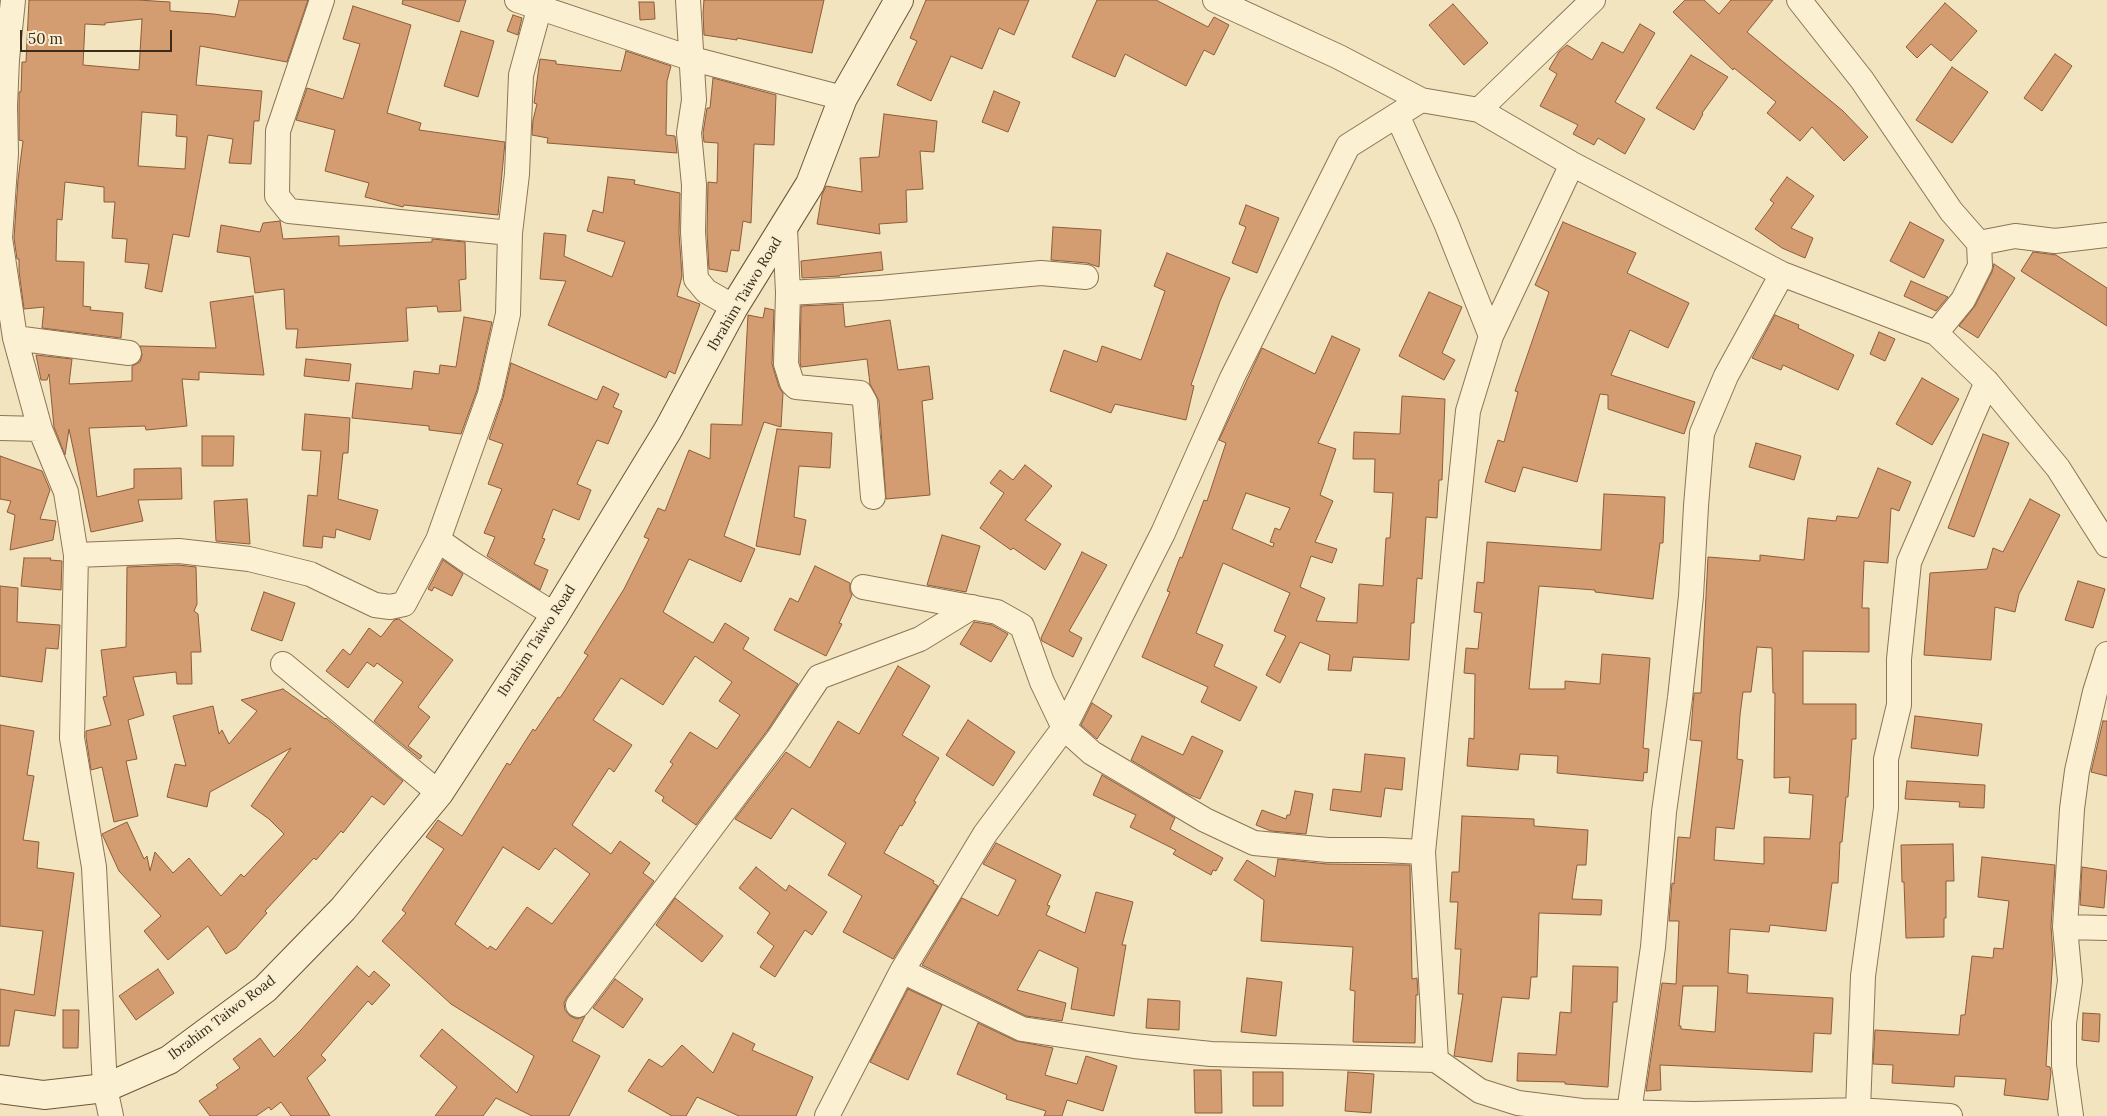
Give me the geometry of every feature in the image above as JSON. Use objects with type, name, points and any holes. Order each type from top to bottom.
[{"type":"main road","name":"Ibrahim Taiwo Road","points":[[0,1089],[44,1095],[105,1088],[169,1060],[265,989],[343,909],[439,793],[555,615],[668,430],[734,307],[785,228],[810,184],[843,98],[899,0]]},
{"type":"street","points":[[13,0],[4,106],[6,154],[0,238],[15,338],[40,429],[66,492],[76,555],[72,738],[94,868],[105,1088],[111,1116]]},
{"type":"street","points":[[322,0],[278,131],[277,196],[289,211],[510,233]]},
{"type":"street","points":[[517,0],[540,6],[693,58],[843,98]]},
{"type":"street","points":[[688,0],[693,58],[694,100],[689,133],[694,185],[696,279],[706,291],[734,307]]},
{"type":"street","points":[[1216,0],[1339,57],[1420,100],[1479,110],[1572,164],[1782,274],[1936,333],[1987,382],[2058,468],[2107,545]]},
{"type":"street","points":[[1479,110],[1593,0]]},
{"type":"street","points":[[1799,0],[1862,80],[1951,211],[1980,243],[1980,266],[1963,300],[1936,333]]},
{"type":"street","points":[[76,555],[179,551],[249,559],[310,574],[375,605],[390,607],[404,604],[438,540],[490,394],[508,314],[510,233],[518,174],[521,74],[540,6]]},
{"type":"street","points":[[827,1116],[902,971],[985,834],[1064,728],[1163,534],[1232,378],[1348,146],[1420,100]]},
{"type":"street","points":[[1397,115],[1446,223],[1491,336]]},
{"type":"street","points":[[1436,1060],[1423,852],[1468,411],[1491,336],[1572,164]]},
{"type":"street","points":[[785,228],[788,293],[786,364],[792,383],[796,387],[860,393],[865,402],[873,497]]},
{"type":"street","points":[[1980,243],[2015,236],[2055,241],[2107,235]]},
{"type":"street","points":[[788,293],[1041,273],[1086,278]]},
{"type":"street","points":[[1629,1112],[1653,947],[1664,812],[1680,698],[1691,596],[1702,433],[1726,376],[1782,274]]},
{"type":"street","points":[[15,338],[129,353]]},
{"type":"street","points":[[1858,1110],[1863,976],[1886,808],[1886,759],[1899,705],[1899,659],[1909,562],[1987,382]]},
{"type":"street","points":[[0,428],[40,429]]},
{"type":"street","points":[[438,540],[555,615]]},
{"type":"street","points":[[863,587],[997,612],[1022,626],[1042,682],[1064,728],[1092,753],[1205,820],[1254,843],[1328,850],[1423,852]]},
{"type":"street","points":[[578,1005],[778,739],[818,677],[920,639],[972,607]]},
{"type":"street","points":[[2071,1116],[2064,1064],[2064,1023],[2070,981],[2065,927],[2072,809],[2077,772],[2095,692],[2107,654]]},
{"type":"street","points":[[283,664],[439,793]]},
{"type":"street","points":[[2065,927],[2107,928]]},
{"type":"street","points":[[902,971],[1022,1029],[1134,1046],[1211,1054],[1436,1060],[1480,1091],[1518,1102],[1582,1111],[1694,1115],[1858,1110],[1950,1116]]},
{"type":"building","points":[[29,0],[138,0],[170,2],[170,11],[235,17],[239,0],[308,0],[287,62],[200,46],[196,85],[262,91],[259,121],[254,121],[251,164],[229,163],[233,139],[208,135],[189,237],[173,234],[162,292],[145,288],[149,264],[125,262],[127,239],[112,238],[115,202],[104,202],[104,187],[65,182],[62,220],[57,219],[56,261],[84,262],[83,306],[91,307],[90,310],[123,313],[121,338],[42,328],[44,307],[24,309],[19,259],[17,259],[14,238],[23,141],[19,140],[19,92],[21,92],[22,62],[26,62]],"holes":[[[142,19],[139,70],[83,65],[85,24],[105,25],[105,23]],[[142,112],[177,115],[176,136],[187,137],[185,169],[138,166]]]},
{"type":"building","points":[[403,0],[466,0],[459,22],[402,4]]},
{"type":"building","points":[[704,0],[824,0],[812,53],[737,38],[737,40],[704,35]]},
{"type":"building","points":[[926,0],[1029,0],[1014,35],[999,28],[982,69],[951,56],[931,101],[897,85],[917,41],[910,38]]},
{"type":"building","points":[[1097,0],[1156,0],[1208,27],[1214,17],[1229,25],[1214,55],[1204,50],[1186,86],[1125,54],[1115,77],[1072,57]]},
{"type":"building","points":[[1685,0],[1704,0],[1719,14],[1731,0],[1773,0],[1747,32],[1843,111],[1868,137],[1844,161],[1812,127],[1800,141],[1767,113],[1776,102],[1734,68],[1733,70],[1673,12]]},
{"type":"building","points":[[639,2],[654,2],[655,19],[640,20]]},
{"type":"building","points":[[1945,3],[1977,31],[1951,61],[1931,44],[1917,58],[1906,47]]},
{"type":"building","points":[[1453,4],[1488,43],[1464,65],[1429,25]]},
{"type":"building","points":[[353,6],[411,25],[387,113],[421,123],[419,130],[505,142],[498,215],[404,205],[403,207],[365,197],[369,183],[325,171],[335,130],[296,120],[307,88],[343,99],[360,44],[343,39]]},
{"type":"building","points":[[513,15],[522,18],[518,35],[507,31]]},
{"type":"building","points":[[1640,24],[1655,33],[1615,102],[1645,119],[1625,154],[1598,138],[1594,145],[1573,134],[1578,125],[1540,106],[1557,74],[1549,69],[1559,52],[1567,45],[1592,60],[1602,42],[1623,53]]},
{"type":"building","points":[[461,31],[494,41],[478,97],[444,86]]},
{"type":"building","points":[[626,51],[671,66],[667,81],[666,135],[675,136],[677,153],[547,143],[548,138],[532,135],[537,104],[534,103],[540,59],[556,61],[556,64],[621,71]]},
{"type":"building","points":[[2055,54],[2072,66],[2042,111],[2024,98]]},
{"type":"building","points":[[1691,55],[1728,77],[1702,113],[1694,130],[1656,108]]},
{"type":"building","points":[[1952,67],[1988,92],[1952,143],[1916,120]]},
{"type":"building","points":[[713,78],[776,95],[774,145],[754,144],[751,223],[743,221],[739,251],[731,250],[727,272],[709,269],[707,232],[708,182],[717,183],[718,143],[704,142],[703,133],[707,108],[710,108]]},
{"type":"building","points":[[994,91],[1020,102],[1008,132],[982,122]]},
{"type":"building","points":[[884,114],[937,121],[934,152],[920,151],[923,189],[906,190],[907,222],[879,224],[880,234],[817,224],[822,195],[826,186],[862,192],[860,158],[879,157]]},
{"type":"building","points":[[608,177],[635,180],[634,184],[680,193],[679,233],[682,276],[677,296],[700,304],[675,374],[669,371],[666,378],[548,325],[566,281],[540,279],[544,233],[566,235],[564,256],[612,277],[625,242],[587,231],[593,210],[603,213]]},
{"type":"building","points":[[1787,177],[1814,196],[1791,228],[1813,238],[1805,258],[1782,248],[1755,229],[1774,203],[1770,200]]},
{"type":"building","points":[[1246,205],[1279,218],[1257,273],[1232,263],[1246,227],[1239,224]]},
{"type":"building","points":[[280,221],[283,239],[339,236],[339,246],[432,242],[432,239],[465,242],[466,279],[459,280],[461,311],[438,312],[437,306],[406,308],[408,341],[296,348],[298,329],[286,329],[284,289],[255,293],[250,257],[217,252],[221,225],[260,232],[263,223]]},
{"type":"building","points":[[1563,222],[1636,253],[1627,273],[1689,303],[1668,348],[1630,330],[1611,375],[1695,402],[1684,434],[1608,409],[1608,395],[1600,394],[1577,482],[1523,467],[1515,492],[1485,482],[1498,440],[1504,442],[1518,392],[1515,391],[1549,292],[1535,285]]},
{"type":"building","points":[[1910,222],[1944,240],[1924,278],[1890,261]]},
{"type":"building","points":[[1053,227],[1101,230],[1099,267],[1087,263],[1051,260]]},
{"type":"building","points":[[881,252],[883,270],[840,276],[802,278],[801,261]]},
{"type":"building","points":[[2033,252],[2056,255],[2107,288],[2107,326],[2021,271]]},
{"type":"building","points":[[1167,253],[1230,278],[1220,301],[1191,385],[1194,386],[1186,420],[1115,404],[1111,413],[1050,391],[1064,350],[1097,362],[1102,346],[1141,360],[1165,291],[1154,286]]},
{"type":"building","points":[[1994,264],[2015,278],[1978,338],[1959,326],[1975,306]]},
{"type":"building","points":[[1911,281],[1948,297],[1936,311],[1904,296]]},
{"type":"building","points":[[1429,292],[1462,307],[1442,353],[1455,360],[1444,380],[1399,356]]},
{"type":"building","points":[[253,296],[264,375],[199,372],[199,380],[182,379],[187,426],[146,430],[145,426],[89,428],[97,497],[134,488],[134,469],[181,468],[182,499],[138,500],[143,521],[91,532],[69,429],[65,455],[54,427],[49,374],[47,380],[41,380],[36,355],[72,359],[69,384],[132,381],[132,366],[140,362],[142,355],[140,346],[216,348],[210,302]]},
{"type":"building","points":[[843,304],[845,327],[890,320],[898,370],[929,366],[933,399],[922,401],[930,495],[886,499],[879,401],[870,384],[867,359],[801,367],[801,306]]},
{"type":"building","points":[[765,308],[774,310],[772,364],[779,387],[783,393],[781,427],[764,422],[724,536],[755,549],[741,582],[689,559],[663,612],[713,643],[725,623],[749,638],[743,649],[798,684],[767,731],[696,825],[662,801],[664,797],[655,791],[673,764],[670,762],[690,732],[717,749],[740,715],[719,701],[732,682],[695,656],[663,705],[621,678],[593,720],[632,745],[614,772],[609,768],[572,825],[611,854],[620,841],[650,863],[643,873],[654,881],[564,1003],[565,1010],[570,1016],[577,1019],[585,1016],[572,1041],[600,1056],[569,1116],[532,1116],[496,1098],[483,1116],[435,1116],[457,1087],[420,1056],[442,1029],[517,1093],[534,1056],[451,1004],[382,941],[406,913],[402,910],[444,849],[426,837],[438,820],[462,836],[507,763],[510,765],[533,729],[535,731],[558,697],[560,698],[588,655],[584,653],[624,589],[649,539],[644,537],[658,508],[665,511],[689,450],[710,459],[711,424],[742,425],[748,315],[763,318]],"holes":[[[503,847],[539,870],[555,848],[590,874],[552,924],[527,907],[496,950],[490,946],[488,949],[455,924]]]},
{"type":"building","points":[[1775,315],[1799,325],[1798,328],[1854,355],[1838,390],[1783,365],[1781,370],[1752,358]]},
{"type":"building","points":[[464,317],[492,322],[477,390],[461,434],[429,430],[429,426],[352,418],[356,383],[412,389],[414,371],[439,374],[440,365],[456,367]]},
{"type":"building","points":[[1879,332],[1895,339],[1885,361],[1870,354]]},
{"type":"building","points":[[1332,336],[1360,349],[1318,443],[1336,449],[1320,495],[1333,501],[1315,542],[1337,549],[1332,563],[1311,556],[1300,587],[1325,598],[1316,621],[1357,623],[1359,584],[1383,586],[1386,538],[1390,538],[1393,493],[1374,492],[1375,459],[1353,459],[1354,432],[1400,434],[1402,396],[1445,399],[1442,480],[1439,480],[1437,518],[1426,517],[1422,579],[1417,578],[1414,623],[1411,623],[1409,660],[1353,657],[1351,671],[1328,670],[1330,655],[1300,642],[1280,683],[1266,675],[1286,636],[1274,631],[1290,593],[1223,563],[1196,633],[1223,645],[1214,666],[1257,687],[1240,721],[1201,702],[1208,687],[1142,657],[1170,592],[1167,591],[1180,557],[1182,558],[1204,500],[1207,501],[1226,443],[1219,440],[1262,348],[1315,374]],"holes":[[[1246,493],[1290,508],[1280,530],[1275,528],[1270,542],[1274,543],[1273,547],[1232,529]]]},
{"type":"building","points":[[306,359],[351,364],[349,381],[304,376]]},
{"type":"building","points":[[511,363],[597,400],[603,386],[619,394],[613,407],[622,411],[608,444],[597,440],[577,484],[591,490],[579,520],[553,509],[542,538],[545,539],[534,564],[548,570],[540,590],[487,556],[495,537],[484,533],[502,489],[488,484],[503,444],[489,439],[503,398]]},
{"type":"building","points":[[1922,378],[1959,399],[1932,445],[1896,424]]},
{"type":"building","points":[[305,414],[350,418],[348,453],[343,453],[338,499],[378,510],[370,540],[336,529],[335,538],[323,536],[322,548],[303,546],[308,495],[317,496],[321,451],[302,450]]},
{"type":"building","points":[[777,429],[832,433],[830,468],[799,466],[794,517],[806,520],[800,555],[756,546]]},
{"type":"building","points":[[1983,434],[2009,443],[1974,537],[1948,528]]},
{"type":"building","points":[[202,436],[234,436],[233,466],[202,466]]},
{"type":"building","points":[[1756,443],[1801,456],[1794,480],[1749,467]]},
{"type":"building","points":[[0,456],[42,471],[50,490],[40,519],[56,521],[53,540],[10,550],[15,515],[7,512],[11,501],[0,499]]},
{"type":"building","points":[[1025,465],[1052,486],[1025,520],[1061,544],[1045,570],[1013,548],[1011,550],[980,528],[1004,493],[990,483],[1000,470],[1013,480]]},
{"type":"building","points":[[1878,468],[1911,482],[1899,511],[1891,508],[1888,563],[1864,561],[1862,608],[1869,608],[1869,652],[1803,651],[1803,704],[1856,704],[1856,739],[1852,739],[1848,797],[1846,797],[1842,842],[1840,842],[1838,883],[1832,883],[1826,931],[1770,925],[1769,932],[1730,929],[1728,973],[1748,975],[1747,993],[1833,998],[1831,1034],[1814,1033],[1812,1072],[1660,1065],[1661,1090],[1646,1091],[1662,983],[1676,984],[1679,921],[1669,921],[1678,837],[1690,838],[1702,741],[1690,740],[1694,693],[1701,693],[1708,557],[1760,561],[1760,555],[1804,560],[1808,518],[1836,521],[1837,516],[1858,518]],"holes":[[[1757,647],[1772,648],[1773,693],[1775,693],[1774,778],[1790,777],[1789,793],[1813,795],[1810,839],[1764,837],[1764,864],[1714,860],[1716,827],[1734,829],[1743,760],[1737,759],[1740,715],[1743,692],[1751,692]],[[1683,986],[1718,986],[1715,1032],[1681,1029],[1681,1026],[1679,1026]]]},
{"type":"building","points":[[1604,494],[1665,497],[1663,543],[1660,543],[1653,599],[1595,592],[1595,590],[1539,586],[1529,689],[1565,689],[1565,681],[1600,684],[1602,654],[1650,658],[1643,748],[1649,749],[1647,773],[1644,772],[1643,781],[1557,773],[1558,756],[1520,754],[1518,770],[1467,766],[1469,738],[1474,739],[1475,674],[1464,673],[1466,648],[1478,649],[1482,613],[1474,612],[1477,582],[1484,583],[1487,542],[1601,550]]},
{"type":"building","points":[[247,499],[250,544],[216,541],[214,501]]},
{"type":"building","points":[[2030,499],[2060,515],[2019,594],[2015,612],[1995,607],[1991,660],[1924,655],[1930,573],[1987,569],[1993,548],[2003,552]]},
{"type":"building","points":[[942,535],[980,546],[966,592],[927,585]]},
{"type":"building","points":[[1082,552],[1107,565],[1069,631],[1082,638],[1073,657],[1042,641],[1041,638]]},
{"type":"building","points":[[24,558],[51,558],[50,560],[62,561],[61,590],[21,586]]},
{"type":"building","points":[[443,560],[463,574],[452,596],[434,587],[432,591],[428,589]]},
{"type":"building","points":[[178,565],[196,567],[197,604],[194,611],[198,614],[201,652],[191,652],[192,684],[177,684],[176,672],[133,677],[144,715],[128,720],[137,759],[126,761],[138,816],[114,822],[102,767],[91,770],[86,737],[86,731],[111,725],[103,697],[107,696],[101,650],[126,647],[127,567]]},
{"type":"building","points":[[815,566],[850,583],[852,595],[839,623],[842,624],[826,656],[774,630],[790,598],[798,602]]},
{"type":"building","points":[[2078,581],[2105,589],[2093,628],[2065,620]]},
{"type":"building","points":[[0,586],[18,588],[17,622],[60,625],[58,649],[46,648],[42,682],[0,676]]},
{"type":"building","points":[[264,592],[295,603],[282,641],[251,630]]},
{"type":"building","points":[[399,619],[453,660],[418,707],[430,717],[408,746],[422,756],[420,759],[374,721],[403,682],[377,663],[374,667],[367,662],[348,688],[326,671],[343,649],[350,655],[369,628],[381,637],[394,620]]},
{"type":"building","points":[[974,622],[992,625],[1008,634],[991,662],[960,644]]},
{"type":"building","points":[[898,666],[930,686],[902,735],[939,758],[914,801],[916,802],[884,853],[934,881],[933,883],[938,886],[893,959],[843,932],[862,896],[828,875],[846,843],[792,808],[771,839],[735,819],[786,752],[810,768],[838,721],[859,734]]},
{"type":"building","points":[[283,689],[326,718],[403,781],[384,805],[372,796],[343,833],[341,831],[316,860],[314,858],[265,911],[267,913],[236,948],[226,954],[208,926],[168,960],[144,931],[161,916],[119,871],[102,834],[127,822],[144,859],[147,856],[150,871],[155,852],[173,873],[189,858],[221,896],[241,874],[244,877],[284,834],[269,819],[251,806],[291,748],[210,792],[207,807],[167,797],[175,764],[186,766],[173,716],[213,706],[219,734],[222,730],[229,744],[257,711],[241,700]]},
{"type":"building","points":[[1092,703],[1112,716],[1097,739],[1081,725]]},
{"type":"building","points":[[1915,716],[1982,724],[1978,756],[1911,748]]},
{"type":"building","points":[[968,720],[1015,752],[993,786],[946,755]]},
{"type":"building","points":[[2103,721],[2107,721],[2107,776],[2091,772]]},
{"type":"building","points":[[0,725],[34,731],[27,775],[34,776],[23,840],[39,842],[37,868],[74,873],[55,1016],[15,1010],[9,1046],[0,1046],[0,989],[34,995],[43,931],[0,926]]},
{"type":"building","points":[[1142,736],[1183,755],[1192,736],[1223,751],[1200,799],[1188,794],[1131,760]]},
{"type":"building","points":[[1365,754],[1405,758],[1402,790],[1385,788],[1381,817],[1330,810],[1333,789],[1361,792]]},
{"type":"building","points":[[1102,775],[1175,818],[1170,829],[1223,858],[1216,871],[1213,870],[1211,875],[1173,854],[1176,850],[1130,827],[1136,815],[1093,795]]},
{"type":"building","points":[[1907,781],[1985,785],[1984,808],[1959,807],[1960,802],[1905,799]]},
{"type":"building","points":[[1295,791],[1313,794],[1306,834],[1271,831],[1256,825],[1262,810],[1286,819],[1287,815],[1290,815]]},
{"type":"building","points":[[1462,816],[1534,819],[1534,826],[1588,830],[1586,865],[1577,865],[1572,899],[1602,900],[1601,915],[1539,913],[1537,977],[1531,977],[1529,999],[1502,997],[1492,1062],[1454,1056],[1463,994],[1458,994],[1461,949],[1455,949],[1458,902],[1450,902],[1452,872],[1459,872]]},
{"type":"building","points":[[996,843],[1061,875],[1047,905],[1050,906],[1046,915],[1085,933],[1096,892],[1133,902],[1122,945],[1126,945],[1114,1016],[1071,1009],[1078,968],[1039,950],[1017,990],[1066,1003],[1062,1021],[1026,1016],[922,965],[962,898],[998,916],[1016,880],[983,864]]},
{"type":"building","points":[[1953,844],[1954,881],[1946,881],[1944,937],[1906,938],[1901,845]]},
{"type":"building","points":[[1982,857],[2055,865],[2051,926],[2053,955],[2046,1066],[2050,1067],[2051,1072],[2048,1100],[2004,1095],[2006,1079],[1955,1076],[1954,1087],[1892,1083],[1893,1065],[1873,1064],[1875,1030],[1959,1035],[1961,1015],[1965,1015],[1972,956],[1993,958],[1994,948],[2003,949],[2009,901],[1978,897]]},
{"type":"building","points":[[1278,859],[1327,864],[1410,865],[1412,979],[1417,978],[1418,995],[1416,995],[1415,1043],[1353,1042],[1355,991],[1350,990],[1353,947],[1261,941],[1264,900],[1234,880],[1247,860],[1275,877]]},
{"type":"building","points":[[756,867],[786,891],[789,885],[827,912],[812,935],[805,930],[775,977],[760,967],[774,946],[757,933],[770,913],[739,888]]},
{"type":"building","points":[[2082,867],[2107,871],[2104,908],[2080,905]]},
{"type":"building","points":[[675,898],[723,936],[702,962],[656,925]]},
{"type":"building","points":[[357,966],[369,977],[374,971],[390,985],[372,1005],[368,1001],[321,1055],[326,1060],[307,1078],[330,1116],[291,1116],[281,1102],[271,1110],[269,1107],[256,1116],[210,1116],[199,1101],[218,1088],[216,1085],[240,1068],[233,1059],[260,1038],[274,1057],[301,1030]]},
{"type":"building","points":[[1573,966],[1618,967],[1617,1002],[1613,1002],[1608,1087],[1565,1084],[1565,1082],[1517,1081],[1518,1053],[1556,1055],[1560,1012],[1571,1013]]},
{"type":"building","points":[[158,969],[174,993],[136,1020],[119,996]]},
{"type":"building","points":[[1247,978],[1282,982],[1276,1036],[1241,1032]]},
{"type":"building","points":[[615,979],[643,999],[623,1028],[593,1008]]},
{"type":"building","points":[[908,989],[942,1005],[908,1080],[870,1062]]},
{"type":"building","points":[[1148,999],[1180,1001],[1179,1030],[1146,1028]]},
{"type":"building","points":[[63,1010],[79,1010],[78,1048],[63,1048]]},
{"type":"building","points":[[2083,1013],[2100,1014],[2099,1042],[2082,1040]]},
{"type":"building","points":[[978,1023],[1016,1041],[1053,1048],[1045,1075],[1077,1084],[1086,1056],[1117,1066],[1103,1111],[1067,1100],[1062,1116],[1044,1116],[1046,1111],[1006,1099],[1007,1095],[957,1074]]},
{"type":"building","points":[[733,1033],[755,1044],[752,1050],[813,1077],[796,1116],[739,1116],[697,1097],[686,1116],[672,1116],[628,1091],[649,1059],[662,1067],[682,1045],[713,1073]]},
{"type":"building","points":[[1194,1070],[1221,1070],[1222,1113],[1195,1113]]},
{"type":"building","points":[[1253,1072],[1283,1072],[1283,1106],[1253,1106]]},
{"type":"building","points":[[1348,1072],[1374,1074],[1371,1113],[1345,1111]]}]
